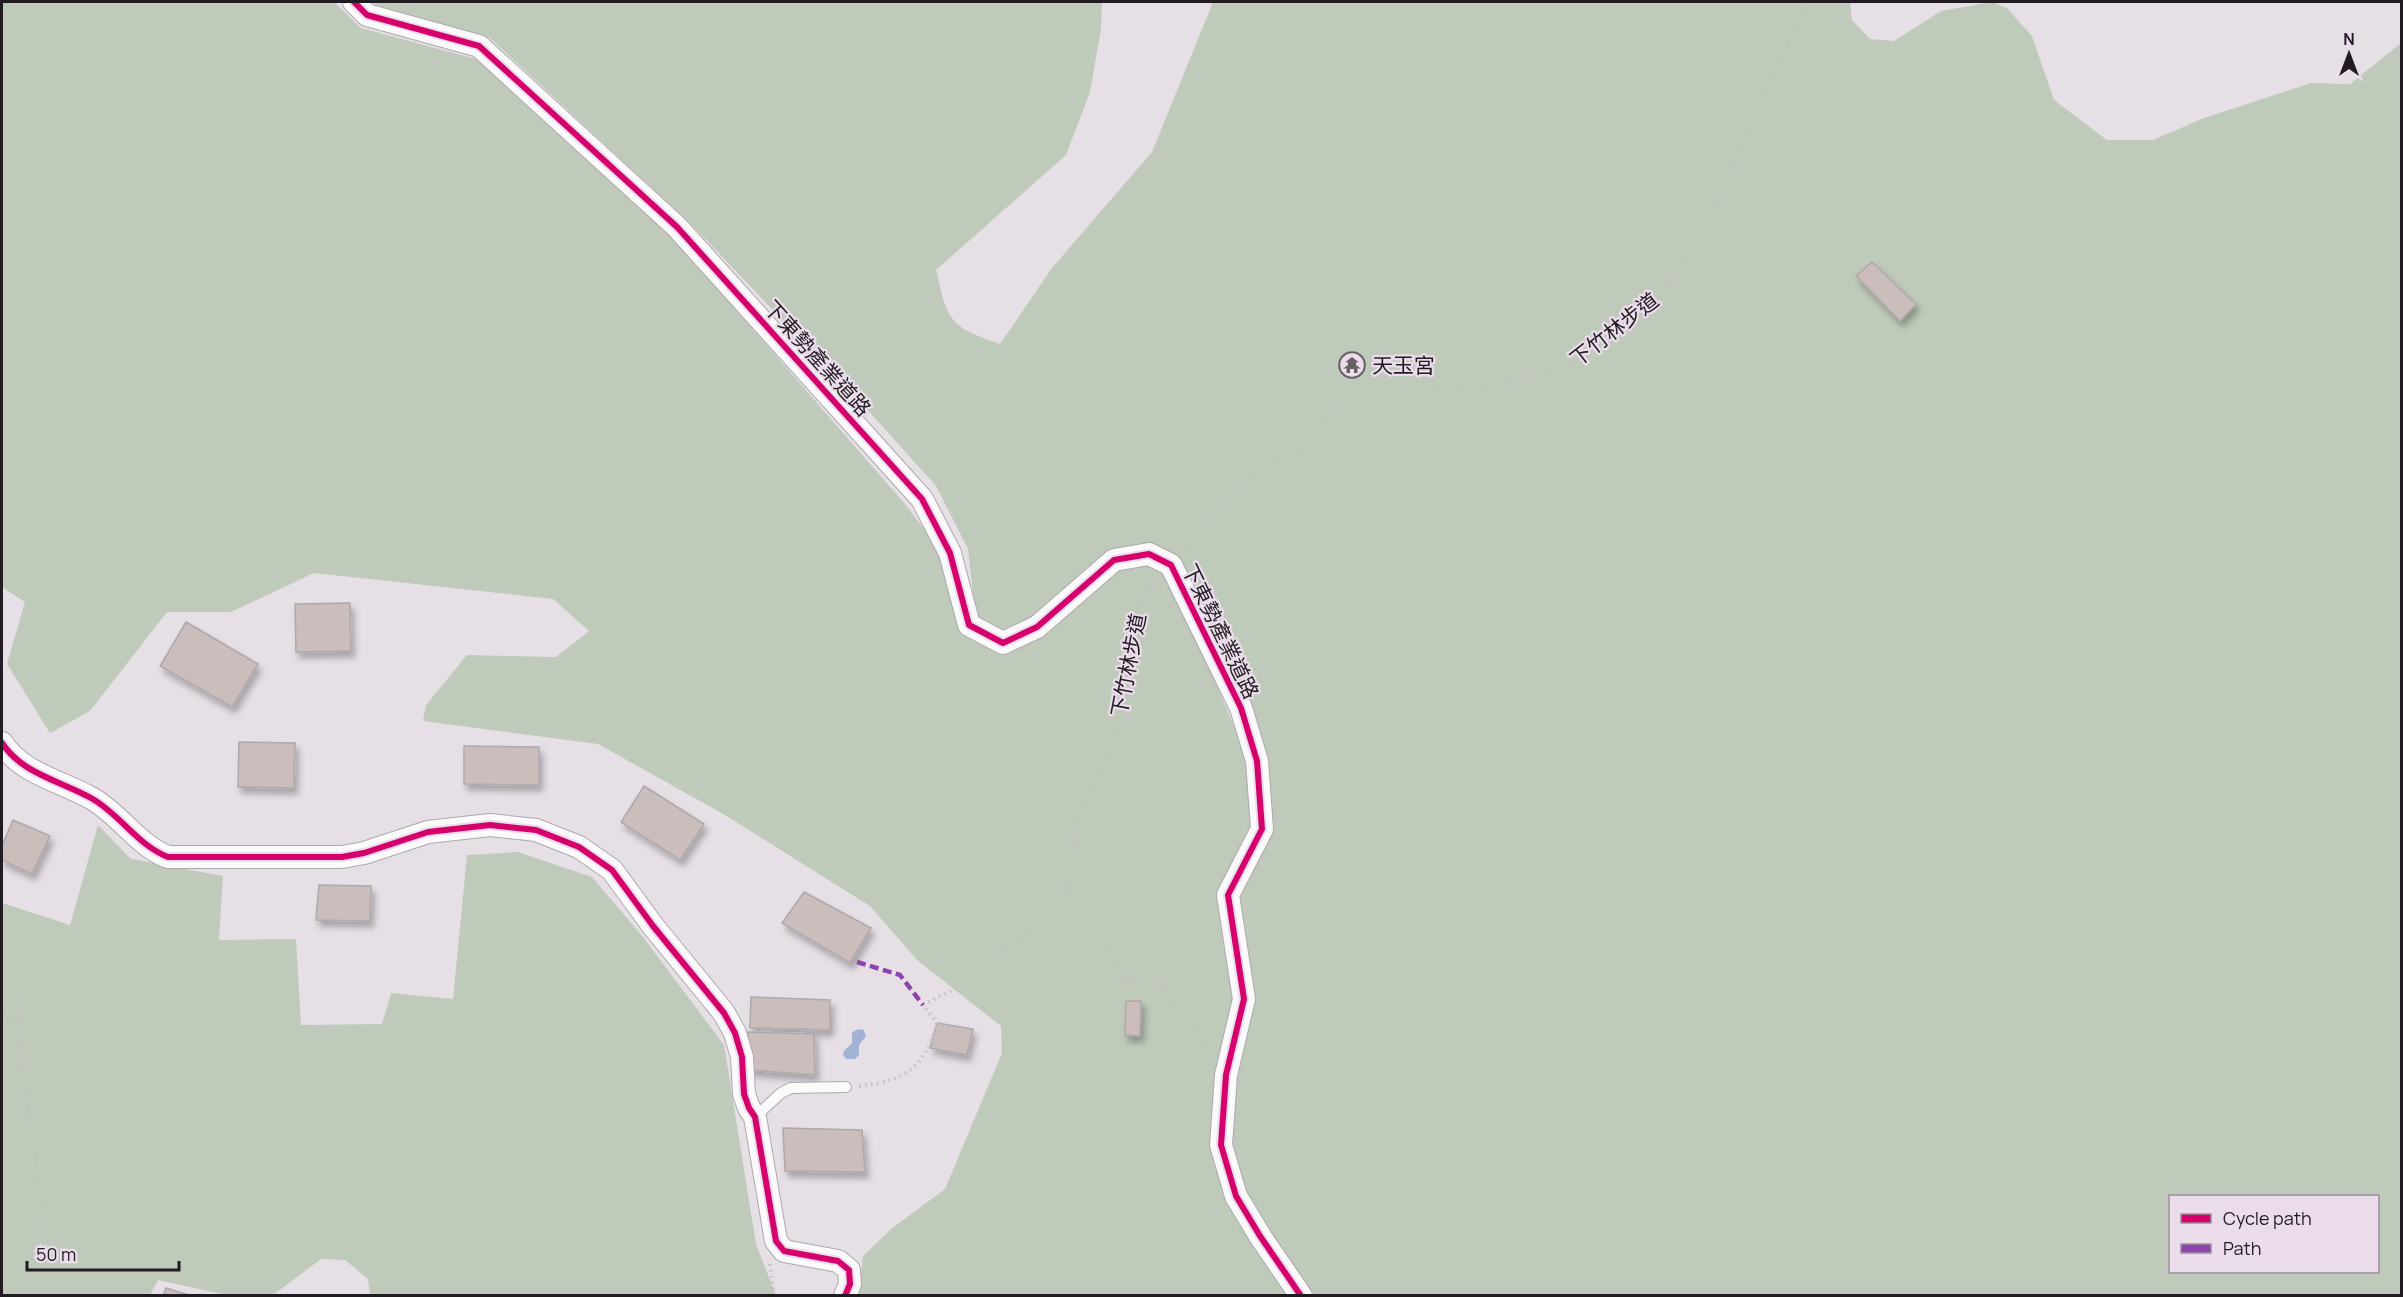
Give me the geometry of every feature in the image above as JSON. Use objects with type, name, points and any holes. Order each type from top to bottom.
[{"type":"street","name":"下東勢產業道路","points":[[360,8],[479,46],[677,227],[922,499],[950,553],[969,625],[1003,644],[1037,627],[1114,560],[1149,554],[1171,565],[1241,708],[1257,761],[1262,829],[1228,895],[1244,999],[1226,1075],[1221,1145],[1236,1196],[1301,1296]]},
{"type":"street","points":[[2,743],[17,760],[32,771],[92,798],[154,852],[168,857],[342,857],[364,853],[428,832],[490,825],[536,830],[579,847],[612,870],[653,926],[724,1013],[735,1033],[742,1057],[744,1094],[755,1117],[776,1241],[784,1251],[838,1261],[849,1270],[850,1284],[845,1296]]},
{"type":"lane","points":[[755,1117],[781,1093],[791,1088],[846,1087]]},
{"type":"path","points":[[1065,889],[1088,894],[1121,977],[1119,1038]]},
{"type":"path","points":[[1121,977],[1143,977],[1156,982],[1167,992],[1173,1006],[1197,1023],[1212,1062]]},
{"type":"path","points":[[17,998],[31,1139],[44,1214],[28,1274],[31,1296]]},
{"type":"path","points":[[2,1015],[18,1025]]},
{"type":"green space","points":[[2,2],[334,2],[361,28],[476,59],[669,233],[905,504],[944,555],[965,631],[1002,650],[1115,567],[1149,561],[1170,574],[1250,764],[1253,827],[1219,896],[1236,1001],[1211,1145],[1294,1295],[859,1295],[863,1256],[891,1229],[945,1189],[1002,1053],[1001,1026],[917,960],[870,906],[725,815],[598,744],[423,721],[426,705],[467,655],[556,657],[589,631],[553,599],[314,573],[231,612],[167,612],[90,711],[50,733],[7,664],[25,602],[2,587]]},
{"type":"green space","points":[[372,2],[1102,2],[1101,29],[1090,92],[1066,155],[936,270],[944,301],[953,320],[970,332],[1000,344],[1052,268],[1152,152],[1213,2],[1850,2],[1852,20],[1870,39],[1894,41],[1941,11],[1992,2],[2007,8],[2032,36],[2054,100],[2107,140],[2153,140],[2204,118],[2311,83],[2350,84],[2401,43],[2401,1295],[1314,1295],[1246,1196],[1230,1142],[1236,1084],[1255,1001],[1237,897],[1265,762],[1149,548],[1036,621],[1005,636],[976,620],[968,549],[936,486],[866,408],[691,224],[490,38]]},
{"type":"green space","points":[[98,825],[131,859],[223,876],[219,940],[296,939],[301,1025],[382,1024],[391,993],[453,999],[467,855],[518,852],[592,877],[643,937],[724,1045],[756,1244],[776,1295],[370,1295],[368,1279],[345,1260],[321,1259],[273,1295],[226,1295],[158,1280],[150,1295],[2,1295],[2,903],[70,925]]},
{"type":"water","points":[[863,1029],[866,1036],[859,1045],[859,1055],[855,1059],[846,1059],[843,1055],[852,1043],[852,1033]]},
{"type":"building","points":[[1872,262],[1916,304],[1900,321],[1856,276]]},
{"type":"building","points":[[350,603],[351,651],[296,652],[295,604]]},
{"type":"building","points":[[186,622],[258,664],[232,707],[160,666]]},
{"type":"building","points":[[239,742],[295,743],[294,788],[238,787]]},
{"type":"building","points":[[464,746],[539,747],[539,785],[464,784]]},
{"type":"building","points":[[644,786],[704,824],[680,860],[621,822]]},
{"type":"building","points":[[13,820],[50,836],[32,874],[2,860],[2,846]]},
{"type":"building","points":[[319,885],[371,886],[370,921],[316,920]]},
{"type":"building","points":[[804,892],[871,928],[850,963],[782,923]]},
{"type":"building","points":[[751,997],[830,1000],[830,1030],[750,1028]]},
{"type":"building","points":[[1126,1001],[1141,1001],[1140,1036],[1125,1035]]},
{"type":"building","points":[[937,1023],[973,1029],[967,1055],[930,1048]]},
{"type":"building","points":[[748,1032],[814,1034],[815,1075],[747,1070]]},
{"type":"building","points":[[783,1128],[862,1130],[865,1172],[785,1171]]},
{"type":"building","points":[[166,1288],[192,1296],[163,1296]]},
{"type":"marked path","points":[[857,962],[900,975],[923,1005]]},
{"type":"cycle path","points":[[354,2],[367,15],[479,46],[677,227],[922,499],[950,553],[969,625],[1003,643],[1037,627],[1114,560],[1149,554],[1171,565],[1241,708],[1257,761],[1262,829],[1228,895],[1244,999],[1226,1075],[1221,1145],[1236,1196],[1301,1296]]},
{"type":"cycle path","points":[[2,743],[10,754],[31,770],[91,798],[111,812],[147,845],[168,857],[342,857],[364,853],[428,832],[490,825],[536,830],[579,847],[612,870],[653,926],[724,1013],[735,1033],[742,1057],[744,1094],[755,1117],[776,1241],[784,1251],[838,1261],[849,1270],[850,1284],[845,1296]]},
{"type":"place","name":"天玉宮","points":[[1352,365]]}]
